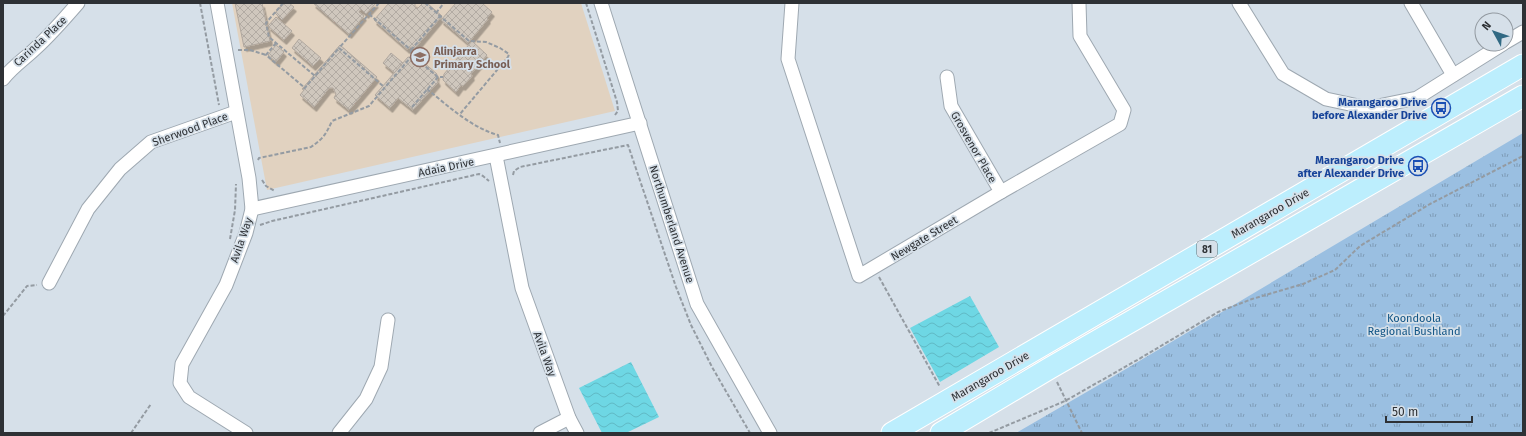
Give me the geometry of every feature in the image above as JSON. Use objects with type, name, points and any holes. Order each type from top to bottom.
[{"type":"main road","name":"Marangaroo Drive","points":[[892,433],[1350,165],[1523,66]]},
{"type":"main road","name":"81","points":[[941,433],[1050,368],[1444,143],[1523,96]]},
{"type":"main road","points":[[1350,165],[1392,149],[1439,127],[1445,131],[1446,136],[1444,143]]},
{"type":"street","name":"Carinda Place","points":[[3,79],[10,70],[37,47],[65,19],[78,3]]},
{"type":"street","name":"Avila Way","points":[[217,3],[249,178],[252,209],[246,232],[226,285],[182,364],[180,383],[189,397],[246,433]]},
{"type":"street","name":"Northumberland Avenue","points":[[601,3],[697,304],[770,433]]},
{"type":"street","name":"Newgate Street","points":[[792,3],[788,59],[859,276],[1120,124],[1124,110],[1080,36],[1079,3]]},
{"type":"street","points":[[1239,3],[1283,74],[1326,100],[1368,108],[1417,98],[1490,52]]},
{"type":"street","points":[[1411,3],[1453,75]]},
{"type":"street","points":[[1514,37],[1523,32]]},
{"type":"street","name":"Grosvenor Place","points":[[947,77],[950,106],[1001,192]]},
{"type":"street","name":"Sherwood Place","points":[[49,284],[88,209],[120,169],[151,142],[236,112]]},
{"type":"street","name":"Adaia Drive","points":[[252,209],[640,123]]},
{"type":"street","name":"Avila Way","points":[[496,156],[522,288],[569,418],[577,433]]},
{"type":"street","points":[[339,433],[366,398],[381,367],[388,320]]},
{"type":"street","points":[[540,433],[569,418]]},
{"type":"path","points":[[200,3],[220,108]]},
{"type":"path","points":[[283,3],[266,23],[269,37],[315,76]]},
{"type":"path","points":[[237,50],[250,50],[266,55],[304,88],[378,3]]},
{"type":"path","points":[[425,3],[469,41],[486,42],[509,54],[460,114]]},
{"type":"path","points":[[436,12],[444,3]]},
{"type":"path","points":[[586,3],[617,102],[618,111],[614,116]]},
{"type":"path","points":[[369,14],[411,50]]},
{"type":"path","points":[[258,159],[312,147],[326,133],[332,121],[369,106],[411,57],[411,50],[440,16]]},
{"type":"path","points":[[266,55],[276,43]]},
{"type":"path","points":[[339,48],[383,86]]},
{"type":"path","points":[[411,57],[415,58],[438,77],[444,77]]},
{"type":"path","points":[[412,107],[438,77]]},
{"type":"path","points":[[427,89],[484,130],[498,135],[500,144],[505,143]]},
{"type":"path","points":[[512,179],[514,171],[520,167],[628,144],[676,287],[691,325],[712,367],[750,433]]},
{"type":"path","points":[[989,433],[1065,401],[1218,312],[1252,299],[1303,284],[1335,270],[1360,246],[1424,208],[1523,156]]},
{"type":"path","points":[[259,225],[272,220],[479,174],[485,177],[491,185]]},
{"type":"path","points":[[228,246],[236,210],[236,179]]},
{"type":"path","points":[[271,190],[281,190]]},
{"type":"path","points":[[873,268],[948,401]]},
{"type":"path","points":[[3,316],[27,286],[49,284]]},
{"type":"path","points":[[1050,368],[1082,433]]},
{"type":"path","points":[[132,433],[151,404]]},
{"type":"shaded area","name":"Alinjarra Primary School","points":[[232,3],[581,3],[615,111],[267,190]]},
{"type":"green space","name":"Koondoola Regional Bushland","points":[[1523,133],[1523,433],[1016,433],[1109,379]]},
{"type":"water","points":[[970,296],[999,347],[940,382],[910,328]]},
{"type":"water","points":[[631,362],[659,417],[626,433],[602,433],[579,388]]},
{"type":"building","points":[[235,3],[262,3],[270,41],[244,47]]},
{"type":"building","points":[[283,3],[289,3],[294,7],[282,20],[275,13]]},
{"type":"building","points":[[313,3],[376,3],[366,14],[361,9],[359,12],[364,16],[349,34]]},
{"type":"building","points":[[389,3],[415,3],[415,7],[417,9],[423,3],[427,3],[442,16],[415,48],[411,47],[407,49],[374,20]]},
{"type":"building","points":[[456,3],[482,3],[492,12],[468,43],[441,20]]},
{"type":"building","points":[[276,17],[292,31],[284,40],[268,26]]},
{"type":"building","points":[[299,39],[321,58],[313,66],[292,48]]},
{"type":"building","points":[[472,41],[487,55],[471,74],[472,76],[463,86],[461,85],[456,92],[443,80],[444,74]]},
{"type":"building","points":[[276,45],[284,52],[276,62],[268,55]]},
{"type":"building","points":[[340,45],[377,77],[349,110],[334,98],[336,94],[333,88],[329,88],[314,107],[300,95],[304,90],[302,89]]},
{"type":"building","points":[[391,53],[403,63],[395,73],[383,63]]},
{"type":"building","points":[[415,55],[437,74],[436,78],[438,82],[413,110],[398,98],[390,108],[375,95],[408,57],[412,58]]},
{"type":"place","name":"Alinjarra Primary School","points":[[420,57]]},
{"type":"place","name":"Marangaroo Drive before Alexander Drive","points":[[1441,108]]},
{"type":"place","name":"Marangaroo Drive after Alexander Drive","points":[[1418,166]]}]
